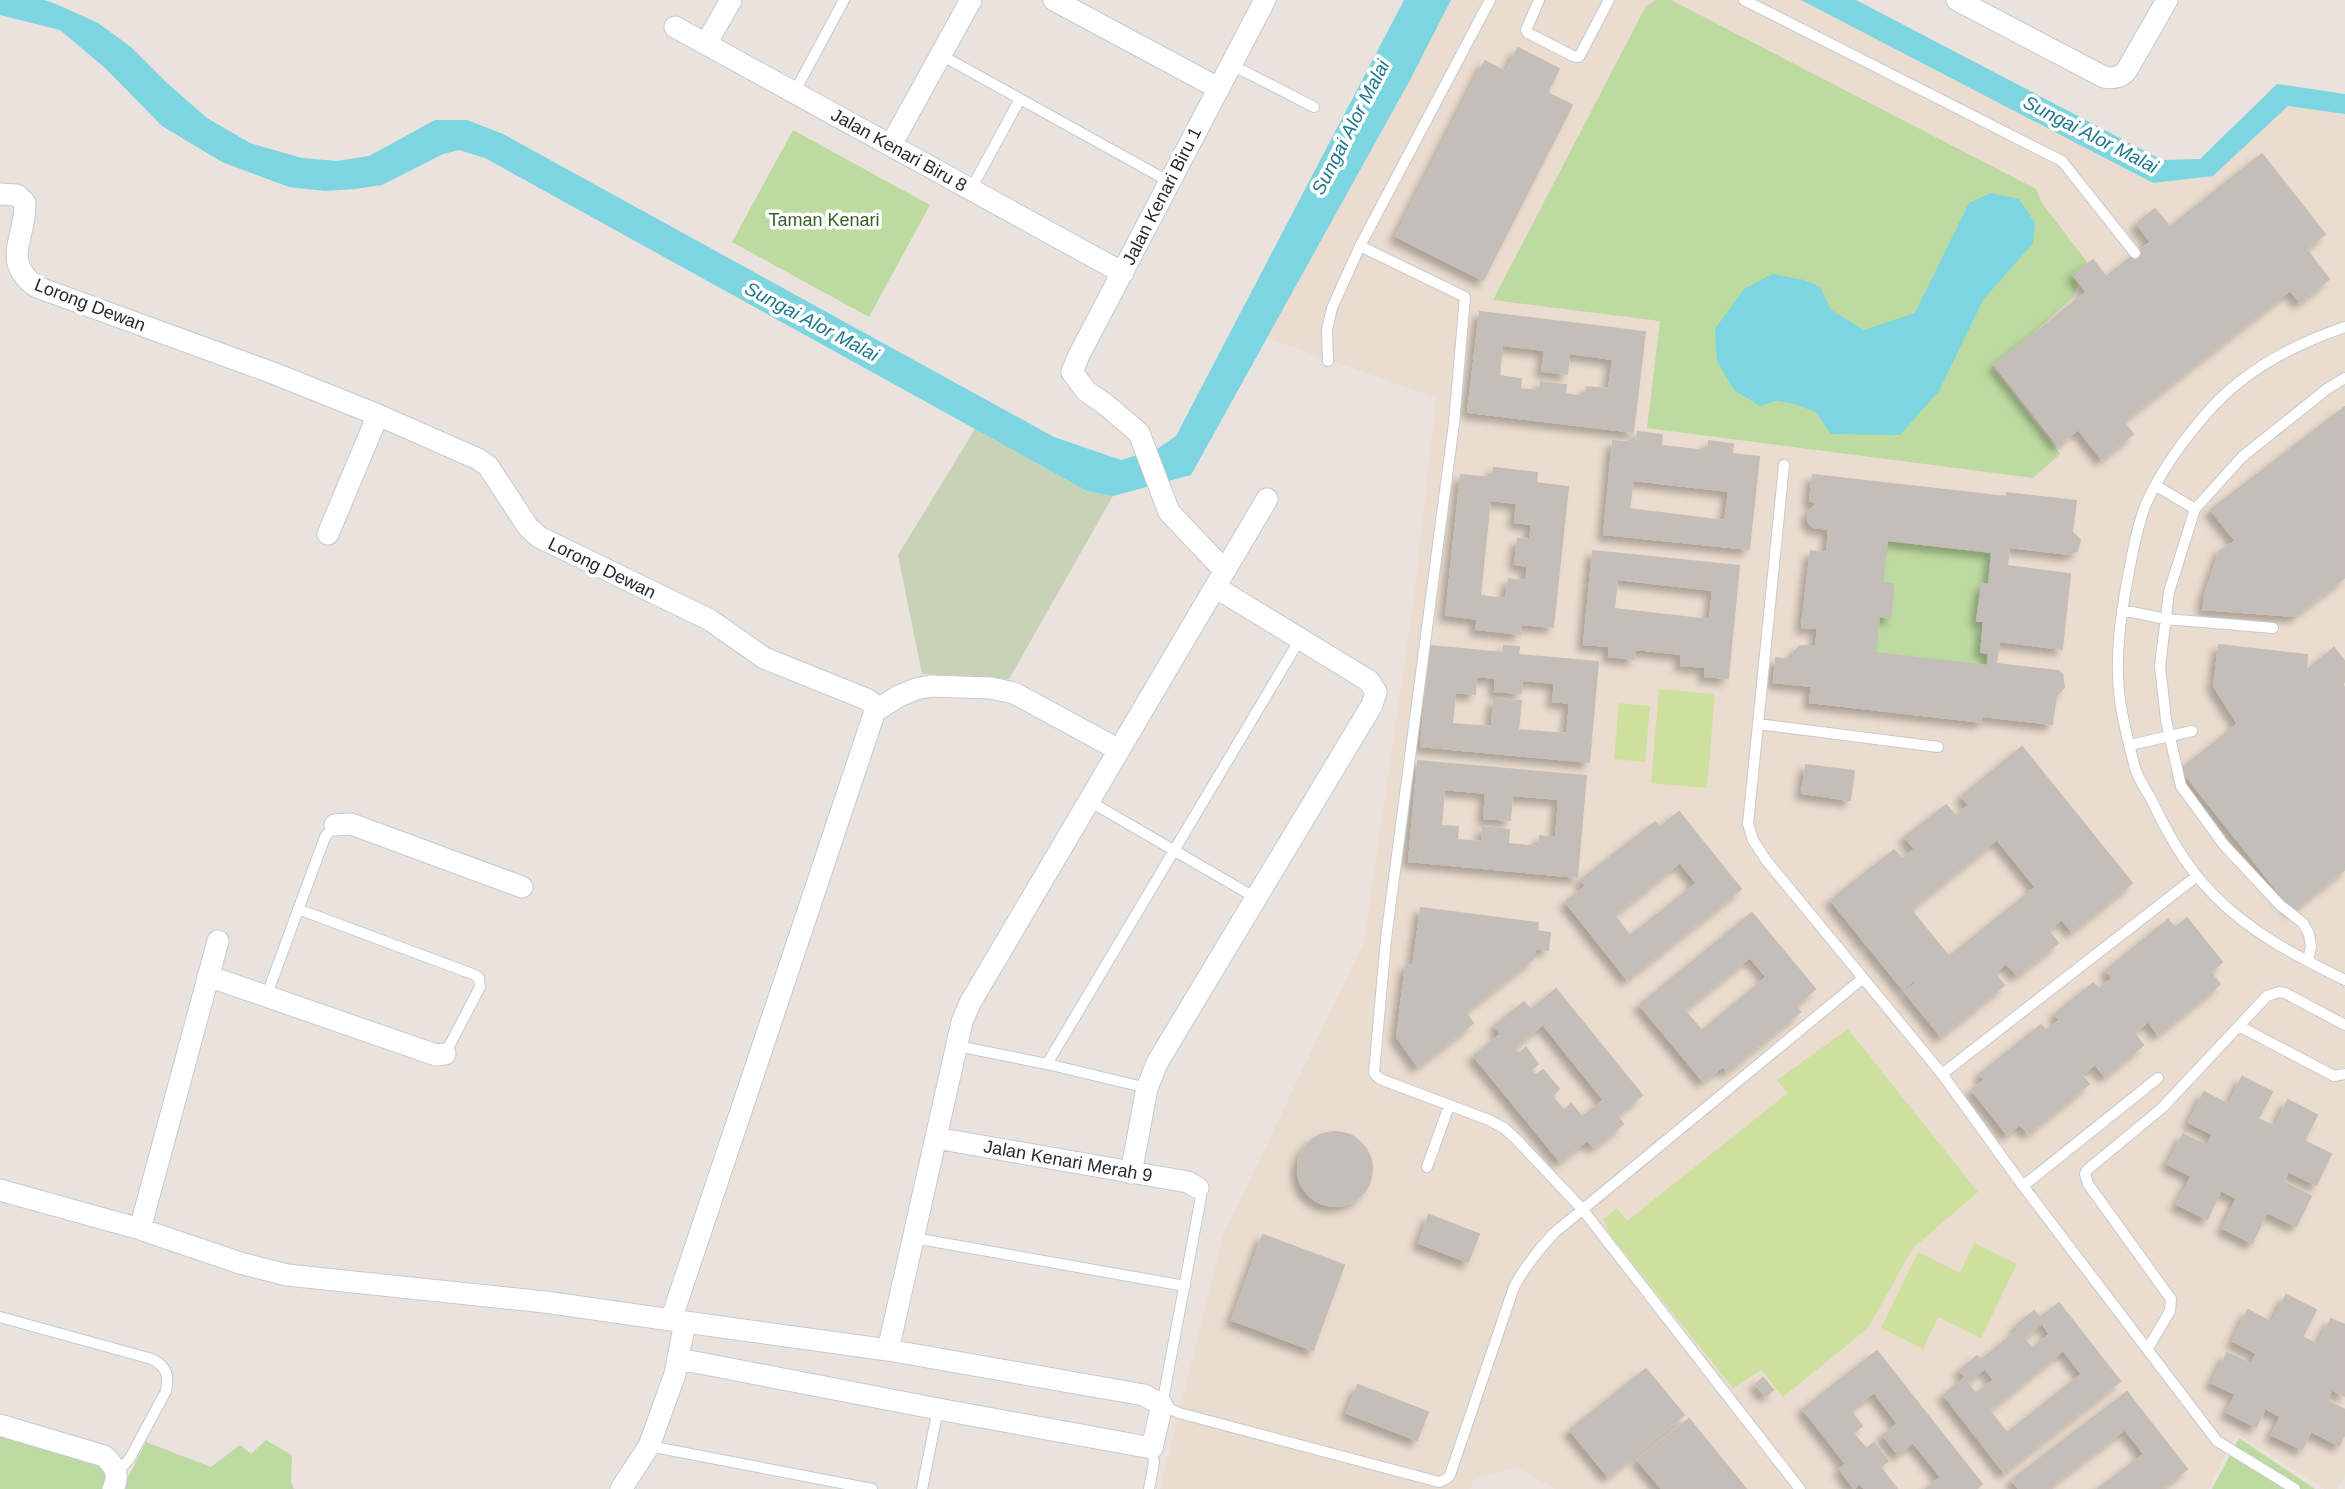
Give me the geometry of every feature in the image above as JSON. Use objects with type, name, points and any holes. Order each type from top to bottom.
[{"type":"street","points":[[706,44],[731,0]]},
{"type":"street","points":[[891,145],[971,0]]},
{"type":"street","name":"Jalan Kenari Biru 1","points":[[1220,579],[1169,512],[1139,433],[1086,391],[1074,377],[1073,368],[1265,0]]},
{"type":"street","points":[[1957,0],[2112,79],[2123,75],[2127,70],[2167,0]]},
{"type":"street","points":[[1066,3],[1218,88]]},
{"type":"street","name":"Jalan Kenari Biru 8","points":[[675,27],[1123,273]]},
{"type":"street","name":"Lorong Dewan","points":[[0,194],[12,193],[23,199],[25,209],[13,259],[26,281],[273,373],[478,459],[488,466],[528,527],[540,537],[710,620],[764,658],[866,699],[875,711]]},
{"type":"street","points":[[328,534],[378,415]]},
{"type":"street","points":[[888,1350],[962,1022],[970,1003],[1267,499]]},
{"type":"street","points":[[1131,1172],[1147,1088],[1157,1063],[1372,705],[1376,692],[1369,681],[1300,639],[1220,579]]},
{"type":"street","points":[[621,1489],[649,1446],[679,1359],[678,1321],[875,711],[916,689],[932,686],[991,688],[1014,693],[1119,750]]},
{"type":"street","points":[[335,825],[351,824],[522,887]]},
{"type":"street","points":[[140,1229],[218,941]]},
{"type":"street","points":[[208,976],[436,1055],[445,1055]]},
{"type":"street","name":"Jalan Kenari Merah 9","points":[[936,1138],[1188,1182],[1198,1188]]},
{"type":"street","points":[[0,1190],[140,1229],[240,1263],[287,1275],[545,1303],[888,1350],[1144,1395],[1162,1405],[1152,1448],[679,1359]]},
{"type":"street","points":[[0,1425],[98,1453],[110,1462],[115,1481]]},
{"type":"lane","points":[[794,93],[844,0]]},
{"type":"lane","points":[[1328,361],[1328,319],[1360,246],[1490,0]]},
{"type":"lane","points":[[1539,0],[1526,30],[1576,57],[1584,51],[1609,0]]},
{"type":"lane","points":[[1744,0],[2062,162],[2135,253]]},
{"type":"lane","points":[[941,55],[1170,182]]},
{"type":"lane","points":[[1230,64],[1314,107]]},
{"type":"lane","points":[[971,189],[1020,99]]},
{"type":"lane","points":[[1360,246],[1465,298],[1454,423],[1386,939],[1374,1073],[1380,1079],[1504,1128],[1583,1210],[1800,1489]]},
{"type":"lane","points":[[2345,327],[2281,354],[2235,384],[2193,430],[2155,485],[2137,532],[2117,651],[2119,693],[2134,767],[2174,844],[2213,895],[2245,924],[2345,980]]},
{"type":"lane","points":[[2308,961],[2311,947],[2309,934],[2303,923],[2280,905],[2224,845],[2181,786],[2176,774],[2169,735],[2160,666],[2169,592],[2194,509],[2242,457],[2327,389],[2345,378]]},
{"type":"lane","points":[[1784,465],[1748,824],[1753,840],[1766,860],[1862,979],[1942,1074],[2023,1186],[2217,1441],[2295,1489]]},
{"type":"lane","points":[[2155,485],[2194,509]]},
{"type":"lane","points":[[2122,610],[2166,620],[2273,628]]},
{"type":"lane","points":[[1047,1064],[1300,639]]},
{"type":"lane","points":[[1758,724],[1938,747]]},
{"type":"lane","points":[[2130,745],[2192,731]]},
{"type":"lane","points":[[1089,801],[1256,898]]},
{"type":"lane","points":[[266,997],[325,837],[335,825]]},
{"type":"lane","points":[[1942,1074],[2197,876]]},
{"type":"lane","points":[[298,909],[479,978],[480,987],[445,1055]]},
{"type":"lane","points":[[1198,1188],[1201,1197],[1162,1405],[1179,1413],[1433,1481],[1446,1479],[1452,1469],[1514,1287],[1541,1247],[1554,1233],[1862,979]]},
{"type":"lane","points":[[2148,1348],[2171,1311],[2169,1292],[2088,1184],[2085,1174],[2090,1166],[2162,1108],[2267,996],[2285,993],[2345,1025]]},
{"type":"lane","points":[[2239,1026],[2334,1076],[2345,1074]]},
{"type":"lane","points":[[957,1046],[1147,1088]]},
{"type":"lane","points":[[2023,1186],[2158,1078]]},
{"type":"lane","points":[[1427,1167],[1449,1106]]},
{"type":"lane","points":[[914,1238],[1185,1286]]},
{"type":"lane","points":[[0,1317],[152,1359],[167,1371],[166,1391],[131,1458],[115,1481]]},
{"type":"lane","points":[[922,1489],[938,1409]]},
{"type":"lane","points":[[649,1446],[872,1489]]},
{"type":"lane","points":[[1149,1489],[1154,1462],[1152,1448]]},
{"type":"shaded area","points":[[1451,0],[1801,0],[2153,183],[2213,176],[2288,106],[2345,114],[2345,1476],[2338,1489],[2325,1489],[2237,1434],[2208,1489],[1556,1489],[1515,1467],[1474,1480],[1470,1489],[1160,1489],[1223,1235],[1364,942],[1415,588],[1436,398],[1267,338],[1410,80]]},
{"type":"green space","points":[[1656,0],[1671,0],[2036,189],[2042,203],[2087,262],[2073,297],[1994,369],[2060,454],[2033,478],[1647,428],[1660,321],[1493,300],[1646,6]]},
{"type":"green space","name":"Taman Kenari","points":[[793,130],[930,205],[869,317],[732,242]]},
{"type":"green space","points":[[975,429],[1087,491],[1113,496],[1009,679],[922,674],[898,555]]},
{"type":"green space","points":[[1887,540],[1992,552],[1989,585],[1982,585],[1977,620],[1984,621],[1981,652],[1989,653],[1988,666],[1875,653],[1879,616],[1890,617],[1893,584],[1882,583]]},
{"type":"green space","points":[[1659,689],[1715,694],[1707,788],[1651,783]]},
{"type":"green space","points":[[1619,703],[1650,706],[1645,762],[1614,759]]},
{"type":"green space","points":[[1848,1029],[1978,1192],[1913,1248],[1868,1328],[1783,1397],[1761,1370],[1733,1388],[1610,1235],[1603,1219],[1617,1208],[1627,1221],[1788,1093],[1777,1080]]},
{"type":"green space","points":[[1974,1243],[2017,1264],[1981,1338],[1938,1317],[1923,1349],[1881,1328],[1918,1252],[1960,1273]]},
{"type":"green space","points":[[0,1433],[91,1459],[106,1471],[104,1489],[0,1489]]},
{"type":"green space","points":[[2239,1438],[2315,1489],[2212,1489]]},
{"type":"green space","points":[[266,1440],[292,1455],[291,1482],[294,1489],[122,1489],[146,1442],[211,1467],[240,1445],[251,1454]]},
{"type":"water","name":"Sungai Alor Malai","points":[[0,0],[44,0],[98,23],[131,47],[207,118],[250,143],[302,158],[337,161],[369,156],[435,120],[467,120],[503,134],[1054,437],[1121,460],[1157,449],[1176,436],[1404,0],[1451,0],[1410,80],[1191,475],[1113,496],[1087,491],[485,158],[459,150],[443,154],[382,185],[325,191],[289,187],[222,162],[162,126],[105,68],[60,30],[0,15]]},
{"type":"water","name":"Sungai Alor Malai","points":[[1801,0],[1856,0],[2162,160],[2200,159],[2277,84],[2345,94],[2345,114],[2288,106],[2213,176],[2153,183]]},
{"type":"water","points":[[1991,193],[2019,199],[2035,223],[2033,243],[1983,300],[1939,391],[1900,435],[1831,434],[1816,412],[1792,403],[1776,401],[1760,406],[1734,390],[1717,361],[1715,329],[1744,289],[1772,274],[1804,280],[1820,287],[1831,310],[1864,330],[1915,313],[1969,203]]},
{"type":"building","points":[[1518,48],[1559,69],[1547,93],[1572,105],[1483,280],[1396,236],[1485,61],[1506,72]]},
{"type":"building","points":[[2262,154],[2325,234],[2306,249],[2329,279],[2300,302],[2290,290],[2123,421],[2133,434],[2102,459],[2078,429],[2058,445],[1995,365],[2087,292],[2073,275],[2093,260],[2106,277],[2151,242],[2137,224],[2155,209],[2170,227]]},
{"type":"building","points":[[1480,312],[1645,332],[1633,432],[1468,412]],"holes":[[[1502,345],[1545,350],[1542,371],[1567,374],[1569,353],[1613,359],[1609,389],[1587,387],[1586,397],[1565,394],[1566,385],[1541,382],[1540,391],[1520,389],[1521,379],[1499,376]]]},
{"type":"building","points":[[2345,407],[2345,577],[2294,616],[2203,609],[2220,551],[2236,541],[2211,510]]},
{"type":"building","points":[[1638,432],[1662,435],[1661,446],[1708,451],[1709,441],[1733,444],[1732,454],[1759,457],[1749,549],[1604,534],[1613,441],[1636,443]],"holes":[[[1633,480],[1729,491],[1725,521],[1629,509]]]},
{"type":"building","points":[[1494,468],[1537,473],[1536,483],[1568,487],[1553,627],[1521,624],[1520,634],[1476,629],[1478,619],[1446,615],[1461,475],[1493,478]],"holes":[[[1490,500],[1517,503],[1515,522],[1532,524],[1530,540],[1518,539],[1515,564],[1528,566],[1526,581],[1509,579],[1506,599],[1480,596]]]},
{"type":"building","points":[[1813,475],[2007,497],[2007,493],[2076,501],[2072,532],[2080,540],[2077,551],[2070,554],[2009,547],[2007,566],[2070,574],[2062,649],[1999,641],[1996,664],[2058,671],[2062,674],[2064,687],[2056,696],[2052,724],[1982,716],[1982,722],[1810,702],[1812,686],[1774,682],[1776,658],[1793,660],[1794,652],[1800,646],[1816,646],[1818,628],[1802,627],[1811,551],[1827,553],[1829,529],[1813,527],[1808,521],[1808,513],[1816,504],[1832,504],[1810,501]],"holes":[[[1887,540],[1992,552],[1989,585],[1982,584],[1977,621],[1984,621],[1981,652],[1989,653],[1988,666],[1875,653],[1879,616],[1890,618],[1893,593],[1893,584],[1882,583]]]},
{"type":"building","points":[[1593,551],[1739,566],[1728,678],[1705,676],[1705,667],[1681,665],[1682,654],[1635,649],[1634,659],[1609,656],[1610,646],[1584,644]],"holes":[[[1617,579],[1713,590],[1710,620],[1614,609]]]},
{"type":"building","points":[[2219,645],[2307,655],[2306,671],[2334,648],[2345,662],[2345,681],[2342,684],[2345,688],[2345,869],[2293,910],[2181,769],[2238,724],[2214,686]]},
{"type":"building","points":[[1430,646],[1504,653],[1504,646],[1519,647],[1518,655],[1598,662],[1589,762],[1421,746]],"holes":[[[1476,676],[1496,678],[1495,691],[1521,693],[1522,680],[1555,683],[1553,701],[1570,703],[1567,734],[1518,730],[1521,701],[1494,699],[1492,727],[1452,724],[1455,692],[1475,694]]]},
{"type":"building","points":[[2022,747],[2132,883],[2072,931],[2062,919],[2048,930],[2058,943],[2017,975],[2006,963],[1994,973],[2004,985],[1941,1036],[1905,992],[1916,983],[1914,980],[1903,989],[1868,946],[1879,937],[1877,935],[1866,944],[1831,900],[1894,850],[1902,859],[1915,849],[1905,837],[1946,805],[1956,816],[1969,805],[1962,796]],"holes":[[[1997,839],[2036,887],[1949,957],[1910,909]]]},
{"type":"building","points":[[1418,761],[1586,776],[1577,877],[1409,861]],"holes":[[[1444,789],[1486,793],[1484,818],[1510,820],[1512,795],[1559,799],[1556,838],[1540,836],[1539,847],[1508,844],[1509,830],[1483,827],[1482,842],[1457,840],[1458,827],[1441,826]]]},
{"type":"building","points":[[1806,765],[1854,771],[1850,800],[1802,793]]},
{"type":"building","points":[[1679,812],[1741,889],[1627,979],[1566,902],[1586,886],[1581,880],[1655,822],[1660,827]],"holes":[[[1680,862],[1697,883],[1630,936],[1614,915]]]},
{"type":"building","points":[[1421,908],[1538,923],[1537,931],[1550,933],[1548,950],[1535,948],[1533,959],[1465,1012],[1473,1023],[1418,1066],[1397,1037],[1406,965],[1413,966]]},
{"type":"building","points":[[1752,913],[1815,989],[1795,1006],[1800,1012],[1727,1071],[1723,1066],[1703,1081],[1640,1005]],"holes":[[[1750,957],[1767,977],[1702,1031],[1684,1010]]]},
{"type":"building","points":[[2187,918],[2222,962],[2210,972],[2220,984],[2158,1034],[2148,1021],[2134,1033],[2143,1045],[2105,1076],[2095,1064],[2081,1075],[2089,1084],[2028,1133],[2020,1124],[2007,1134],[1972,1090],[1985,1080],[1980,1074],[2041,1025],[2046,1031],[2060,1020],[2055,1014],[2093,983],[2099,989],[2113,978],[2106,970],[2168,920],[2175,928]]},
{"type":"building","points":[[1556,989],[1642,1095],[1617,1116],[1623,1124],[1594,1147],[1587,1140],[1560,1161],[1474,1056],[1501,1034],[1495,1026],[1524,1002],[1531,1010]],"holes":[[[1543,1024],[1604,1100],[1582,1117],[1571,1104],[1564,1111],[1552,1096],[1559,1089],[1543,1070],[1536,1076],[1530,1070],[1538,1064],[1526,1048],[1518,1054],[1513,1048]]]},
{"type":"building","points":[[2242,1077],[2272,1092],[2258,1119],[2275,1127],[2288,1100],[2317,1115],[2304,1141],[2331,1154],[2316,1185],[2288,1171],[2283,1182],[2311,1196],[2296,1226],[2267,1212],[2252,1243],[2223,1228],[2237,1198],[2221,1190],[2207,1219],[2177,1204],[2192,1176],[2168,1164],[2183,1134],[2207,1146],[2213,1134],[2189,1122],[2204,1092],[2229,1105]]},
{"type":"building","points":[[1328,1132],[1342,1132],[1356,1138],[1366,1148],[1372,1169],[1366,1190],[1356,1200],[1342,1206],[1328,1206],[1314,1200],[1304,1190],[1298,1176],[1298,1162],[1304,1148],[1314,1138]]},
{"type":"building","points":[[1429,1215],[1479,1234],[1468,1262],[1419,1243]]},
{"type":"building","points":[[1263,1235],[1344,1265],[1313,1350],[1232,1320]]},
{"type":"building","points":[[2286,1295],[2316,1310],[2302,1337],[2318,1345],[2331,1319],[2345,1325],[2345,1396],[2332,1389],[2326,1401],[2345,1410],[2345,1434],[2339,1445],[2311,1431],[2302,1449],[2272,1435],[2281,1416],[2265,1408],[2256,1427],[2227,1412],[2236,1394],[2212,1383],[2227,1353],[2251,1364],[2257,1353],[2233,1341],[2248,1310],[2272,1323]]},
{"type":"building","points":[[2059,1303],[2120,1381],[2004,1472],[1944,1395],[1964,1379],[1976,1394],[1994,1380],[1985,1368],[1969,1381],[1960,1370],[1977,1356],[1981,1360],[2017,1331],[2032,1349],[2050,1334],[2042,1323],[2025,1337],[2016,1326],[2034,1311],[2040,1318]],"holes":[[[2063,1350],[2082,1374],[2007,1433],[1989,1410]]]},
{"type":"building","points":[[1877,1351],[1982,1484],[1976,1489],[1926,1489],[1941,1477],[1913,1442],[1898,1454],[1883,1435],[1898,1424],[1874,1392],[1850,1410],[1862,1426],[1853,1433],[1866,1449],[1874,1443],[1888,1461],[1880,1467],[1897,1489],[1865,1489],[1860,1483],[1854,1488],[1840,1469],[1846,1464],[1803,1409]]},
{"type":"building","points":[[1646,1369],[1684,1415],[1608,1476],[1570,1430]]},
{"type":"building","points":[[1763,1378],[1773,1390],[1766,1396],[1756,1384]]},
{"type":"building","points":[[1358,1385],[1428,1412],[1417,1440],[1347,1413]]},
{"type":"building","points":[[2127,1392],[2187,1469],[2160,1489],[2098,1489],[2144,1454],[2125,1429],[2050,1486],[2052,1489],[2019,1489],[2012,1480]]},
{"type":"building","points":[[1689,1419],[1746,1489],[1662,1489],[1638,1460]]}]
